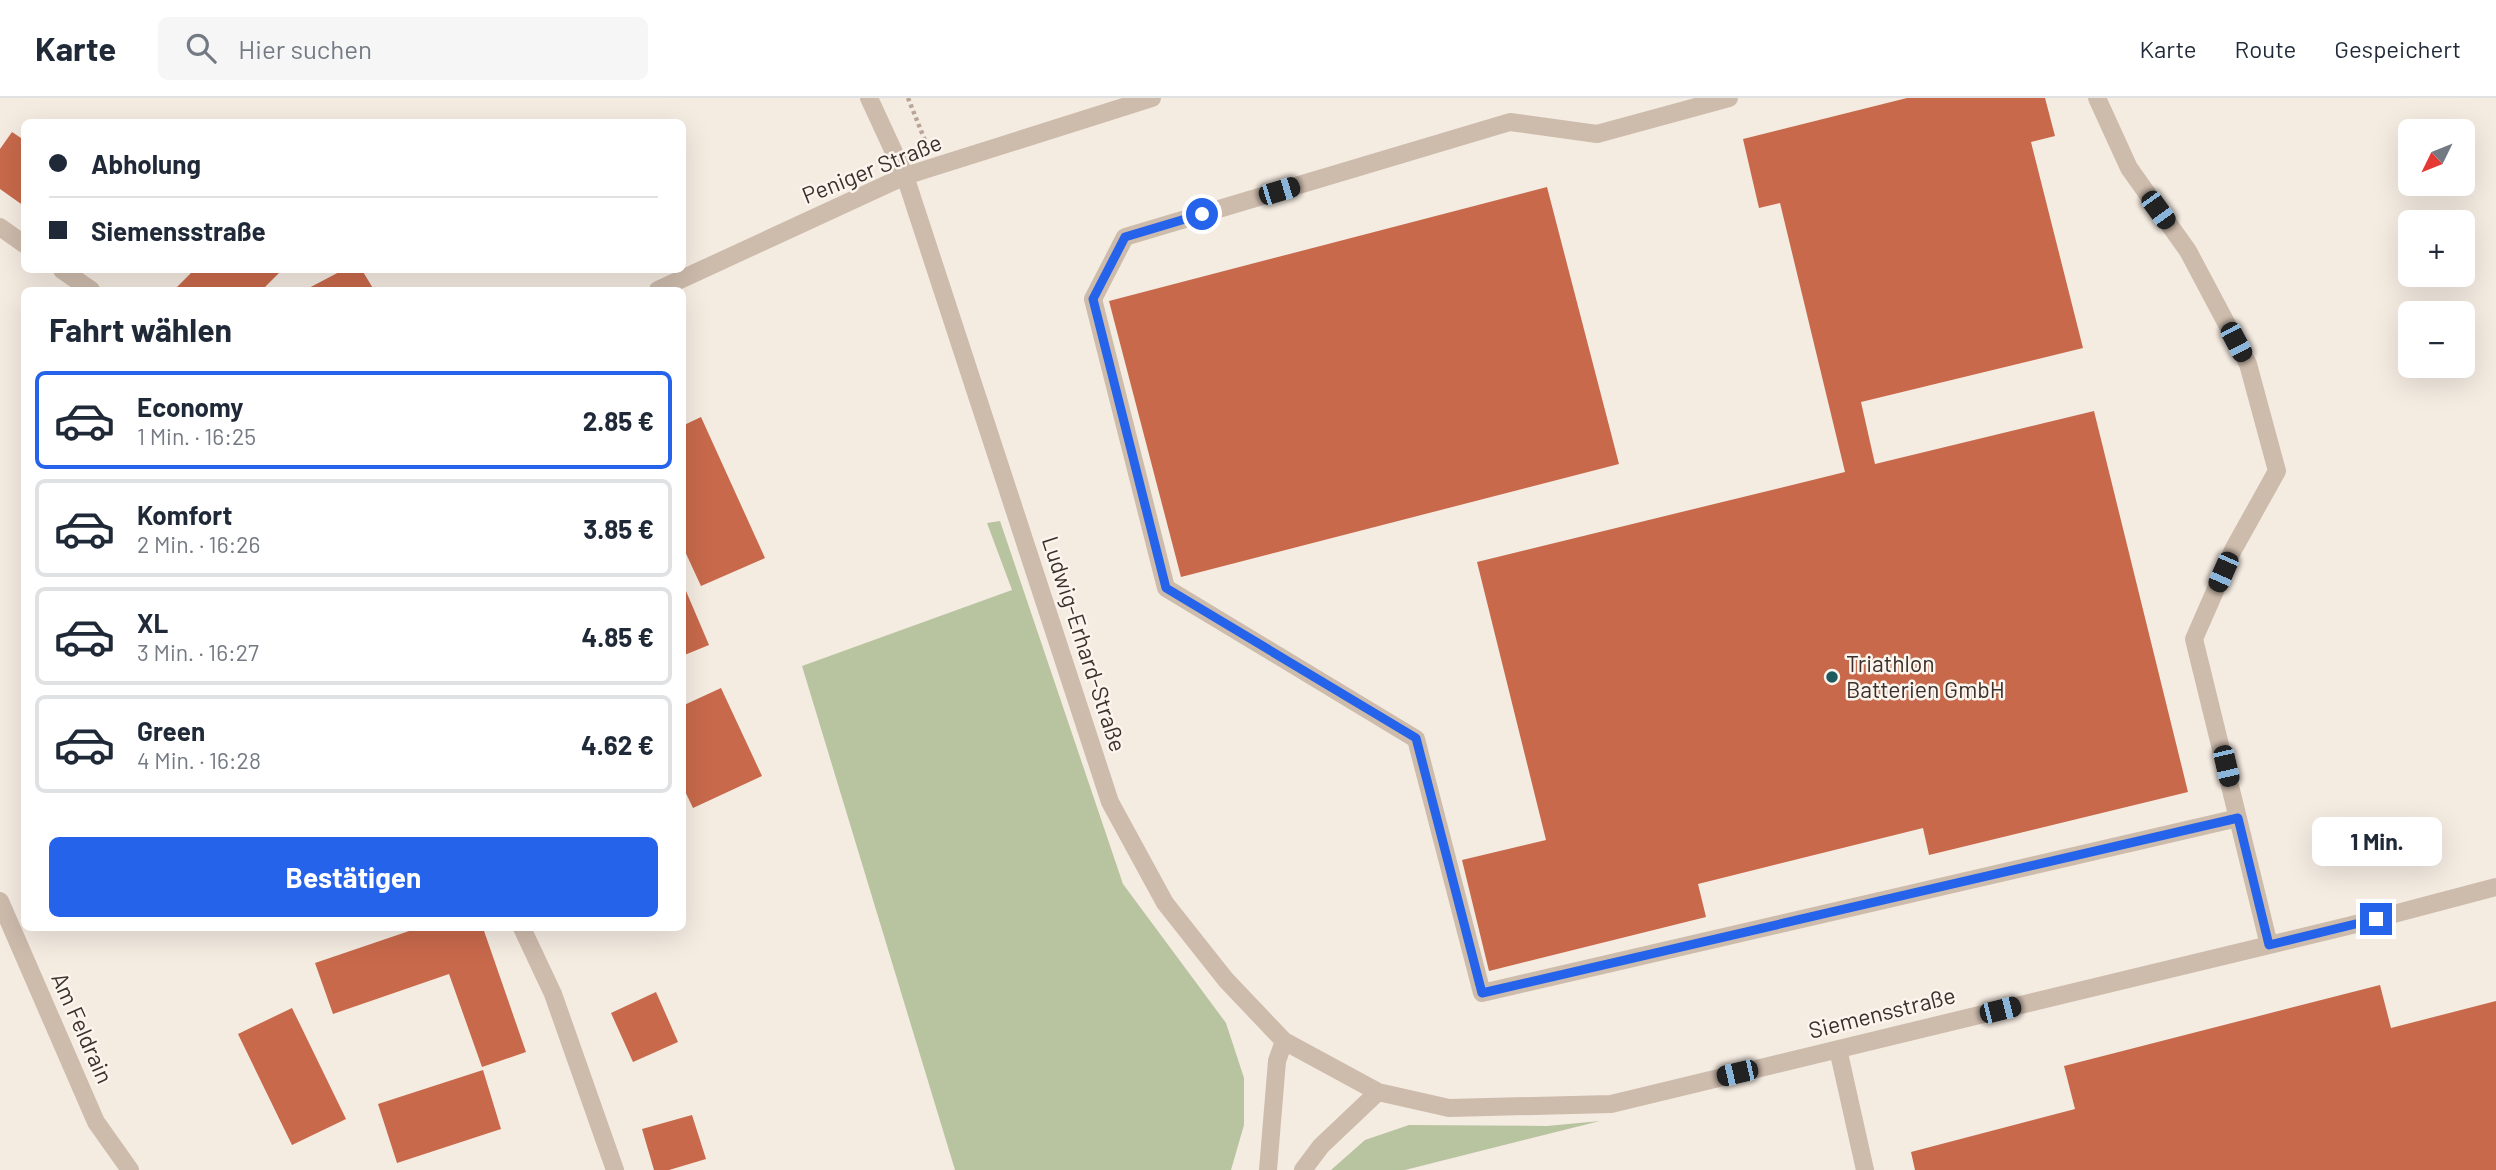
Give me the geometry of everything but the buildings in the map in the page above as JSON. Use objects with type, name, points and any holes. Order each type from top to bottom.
[{"type":"street","name":"Ludwig-Erhard-Straße","points":[[869,98],[905,176],[1110,802],[1165,903],[1226,980],[1284,1041]]},
{"type":"street","name":"Peniger Straße","points":[[664,287],[905,176],[1152,98]]},
{"type":"street","points":[[1728,98],[1597,134],[1510,122],[1125,237],[1093,299],[1166,588],[1416,738],[1482,993],[2238,818]]},
{"type":"street","points":[[2097,98],[2129,168],[2188,251],[2248,364],[2277,471],[2232,550],[2194,639],[2269,945]]},
{"type":"street","points":[[0,227],[21,242]]},
{"type":"street","points":[[66,273],[87,287]]},
{"type":"street","name":"Siemensstraße","points":[[1284,1041],[1378,1092],[1449,1108],[1611,1104],[2269,945],[2496,887]]},
{"type":"street","name":"Am Feldrain","points":[[0,901],[96,1122],[130,1170]]},
{"type":"street","points":[[523,931],[553,994],[615,1170]]},
{"type":"street","points":[[1268,1170],[1277,1062],[1284,1041]]},
{"type":"street","points":[[1838,1049],[1865,1170]]},
{"type":"street","points":[[1303,1170],[1321,1146],[1378,1092]]},
{"type":"path","points":[[908,98],[935,167]]},
{"type":"green space","points":[[1000,521],[1123,884],[1226,1023],[1244,1078],[1244,1125],[1231,1170],[955,1170],[802,666],[1012,590],[987,523]]},
{"type":"green space","points":[[1600,1121],[1405,1170],[1331,1170],[1365,1140],[1409,1125],[1547,1126]]},
{"type":"place","name":"Triathlon Batterien GmbH","points":[[1832,677]]},
{"type":"route","points":[[1202,214],[1125,237],[1093,299],[1166,588],[1416,738],[1482,993],[2238,818],[2269,945],[2376,919]]}]
